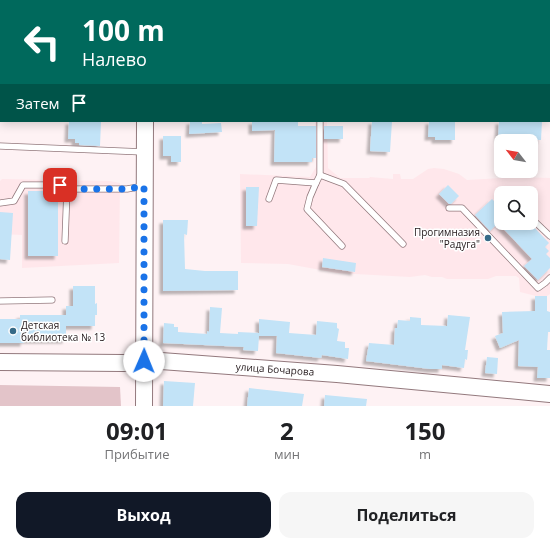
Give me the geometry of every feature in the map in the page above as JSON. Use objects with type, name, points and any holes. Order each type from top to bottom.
[{"type":"street","points":[[144,406],[145,122]]},
{"type":"street","name":"улица Бочарова","points":[[0,362],[122,363],[161,361],[337,374],[550,394]]},
{"type":"lane","points":[[320,122],[320,175],[310,197],[307,209],[342,246]]},
{"type":"lane","points":[[0,146],[145,152]]},
{"type":"lane","points":[[320,175],[344,184],[403,244]]},
{"type":"lane","points":[[269,200],[276,180],[316,184]]},
{"type":"lane","points":[[0,204],[14,201],[23,185],[60,185],[67,189],[127,189],[144,186]]},
{"type":"lane","points":[[65,241],[67,189]]},
{"type":"lane","points":[[449,208],[462,208],[538,288],[550,278]]},
{"type":"lane","points":[[538,225],[550,236]]},
{"type":"lane","points":[[0,301],[52,300]]},
{"type":"shaded area","points":[[315,122],[327,122],[328,168],[340,178],[370,177],[393,179],[393,174],[400,174],[401,179],[413,179],[428,169],[434,168],[444,169],[459,174],[467,180],[550,178],[550,294],[547,296],[536,296],[520,292],[519,278],[516,276],[496,276],[488,279],[447,279],[425,275],[410,277],[337,273],[288,264],[241,263],[240,174],[310,177],[316,167]]},
{"type":"shaded area","points":[[2,179],[110,181],[120,183],[119,263],[22,268],[22,235],[0,234],[0,181]]},
{"type":"shaded area","points":[[0,385],[120,387],[121,406],[0,406]]},
{"type":"building","points":[[69,122],[101,122],[100,146],[79,145],[79,143],[75,143],[75,139],[68,139]]},
{"type":"building","points":[[190,122],[202,122],[202,124],[221,123],[222,132],[189,134]]},
{"type":"building","points":[[252,122],[298,122],[298,126],[316,126],[316,158],[312,158],[312,162],[274,162],[275,130],[252,131]]},
{"type":"building","points":[[372,122],[392,122],[390,152],[370,151]]},
{"type":"building","points":[[429,122],[455,122],[455,140],[435,140],[435,137],[428,137]]},
{"type":"building","points":[[499,122],[542,122],[541,140],[538,140],[538,134],[498,134]]},
{"type":"building","points":[[324,126],[343,126],[343,139],[324,139]]},
{"type":"building","points":[[163,136],[181,136],[181,162],[171,162],[171,156],[163,156]]},
{"type":"building","points":[[448,185],[459,196],[451,204],[449,204],[439,194]]},
{"type":"building","points":[[246,187],[259,187],[257,226],[246,226]]},
{"type":"building","points":[[28,191],[58,191],[58,256],[28,256]]},
{"type":"building","points":[[492,199],[494,201],[494,227],[490,231],[475,215]]},
{"type":"building","points":[[0,212],[13,213],[10,260],[0,259]]},
{"type":"building","points":[[163,220],[188,220],[187,235],[184,234],[185,269],[205,271],[238,271],[238,290],[163,291]]},
{"type":"building","points":[[505,230],[537,230],[549,243],[545,247],[549,251],[546,254],[550,258],[550,268],[538,280],[524,266],[532,259]]},
{"type":"building","points":[[323,258],[356,263],[355,272],[322,267]]},
{"type":"building","points":[[73,286],[95,286],[95,304],[97,303],[97,315],[95,315],[95,326],[66,326],[66,340],[24,340],[24,343],[0,343],[0,319],[20,319],[20,315],[66,315],[66,306],[73,306]]},
{"type":"building","points":[[535,296],[547,296],[547,311],[550,312],[550,332],[548,332],[547,350],[550,350],[550,378],[537,378],[538,367],[518,366],[519,340],[500,348],[495,336],[503,333],[502,312],[535,311]]},
{"type":"building","points":[[210,307],[222,308],[220,333],[259,333],[259,319],[290,322],[289,333],[316,335],[317,321],[337,323],[337,328],[339,329],[337,341],[345,342],[345,348],[349,348],[348,359],[322,355],[321,358],[276,353],[277,336],[259,336],[258,351],[243,350],[244,347],[163,343],[164,323],[174,324],[174,327],[178,327],[178,332],[207,334],[207,331],[209,332]]},
{"type":"building","points":[[448,315],[470,317],[465,350],[468,350],[467,360],[465,359],[464,368],[442,365],[442,369],[430,369],[366,361],[369,343],[394,345],[395,328],[397,328],[398,320],[410,321],[410,317],[421,318],[421,325],[447,326]]},
{"type":"building","points":[[487,357],[498,358],[497,374],[485,373]]},
{"type":"building","points":[[164,381],[195,383],[193,406],[163,406]]},
{"type":"building","points":[[249,388],[304,394],[302,406],[247,406]]},
{"type":"building","points":[[325,395],[367,399],[366,406],[324,406]]},
{"type":"place","name":"Прогимназия \"Радуга\"","points":[[488,238]]},
{"type":"place","name":"Детская библиотека № 13","points":[[13,331]]},
{"type":"route","points":[[60,185],[67,189],[127,189],[144,186],[144,361]]}]
